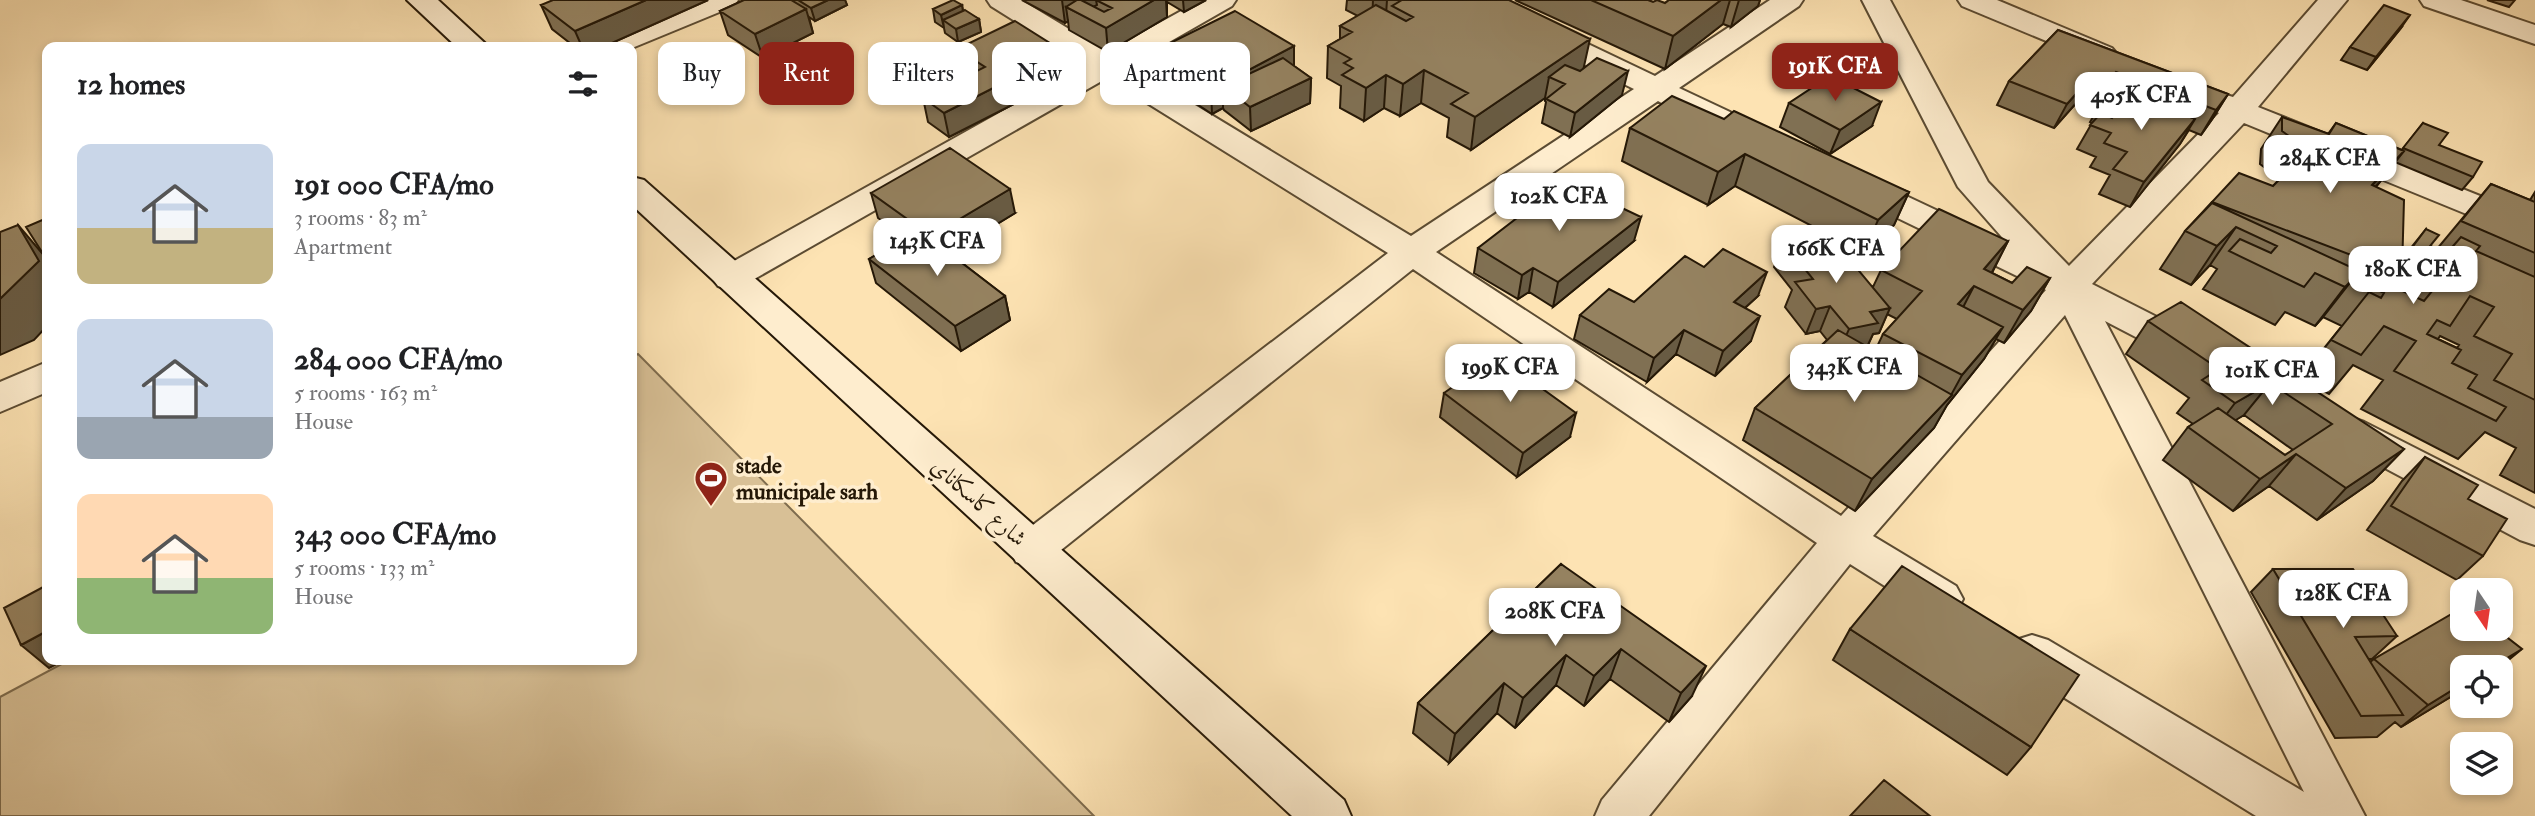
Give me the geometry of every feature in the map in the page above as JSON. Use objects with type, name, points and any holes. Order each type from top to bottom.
[{"type":"street","points":[[421,0],[468,42]]},
{"type":"street","points":[[621,42],[724,0]]},
{"type":"street","points":[[1002,0],[1100,61]]},
{"type":"street","points":[[1145,42],[1222,0]]},
{"type":"street","points":[[1474,0],[1745,132]]},
{"type":"street","points":[[1031,550],[1412,252],[1789,0]]},
{"type":"street","points":[[1876,0],[1974,187],[2069,287],[2341,816]]},
{"type":"street","points":[[1972,0],[2124,63]]},
{"type":"street","points":[[1619,816],[1845,540],[2069,287],[2238,111],[2333,0]]},
{"type":"street","points":[[2434,0],[2535,35]]},
{"type":"street","points":[[730,278],[1100,67]]},
{"type":"street","points":[[2188,90],[2535,231]]},
{"type":"street","points":[[1172,105],[1412,252],[1845,540],[2299,816]]},
{"type":"street","points":[[1832,174],[2069,287],[2216,363]]},
{"type":"street","name":"شارع كاسكاناي","points":[[637,192],[1327,816]]},
{"type":"street","points":[[0,398],[42,378]]},
{"type":"street","points":[[2327,420],[2535,528]]},
{"type":"shaded area","name":"stade municipale sarh","points":[[637,354],[1094,816],[0,816],[0,697],[60,665],[637,665]]},
{"type":"building","points":[[553,0],[646,0],[575,31],[541,5]]},
{"type":"building","points":[[744,0],[791,0],[806,9],[755,34],[720,11]]},
{"type":"building","points":[[798,0],[828,0],[811,8]]},
{"type":"building","points":[[953,0],[962,5],[941,15],[933,9]]},
{"type":"building","points":[[1077,0],[1104,12],[1112,8],[1096,0],[1154,0],[1106,28],[1066,7]]},
{"type":"building","points":[[1402,0],[1509,0],[1590,39],[1475,117],[1451,104],[1468,93],[1424,70],[1403,84],[1386,75],[1366,88],[1342,75],[1353,68],[1344,63],[1351,59],[1328,46],[1352,32],[1340,26],[1376,5],[1406,21],[1413,17],[1392,6]]},
{"type":"building","points":[[1591,0],[1657,0],[1665,3],[1669,0],[1721,0],[1673,36]]},
{"type":"building","points":[[2384,5],[2410,15],[2376,57],[2350,47]]},
{"type":"building","points":[[965,10],[979,19],[956,29],[943,20]]},
{"type":"building","points":[[1235,11],[1294,46],[1250,69],[1250,42],[1172,42]]},
{"type":"building","points":[[1015,21],[1048,42],[992,42],[992,89],[978,96],[978,70],[985,67],[978,62],[978,42],[972,42]]},
{"type":"building","points":[[2058,30],[2228,94],[2216,110],[2116,72],[2106,83],[2091,77],[2067,104],[2009,81]]},
{"type":"building","points":[[1283,58],[1311,78],[1250,107],[1247,105],[1250,105],[1250,73]]},
{"type":"building","points":[[1597,58],[1628,71],[1575,113],[1546,99],[1565,84],[1549,77],[1565,65],[1580,71]]},
{"type":"building","points":[[1830,76],[1881,102],[1840,130],[1789,103]]},
{"type":"building","points":[[2114,87],[2195,119],[2144,182],[2113,169],[2127,152],[2104,143],[2111,133],[2090,125],[2101,113],[2112,118],[2123,106],[2104,98]]},
{"type":"building","points":[[1672,96],[1724,119],[1734,111],[1909,192],[1878,220],[1745,154],[1718,172],[1630,128]]},
{"type":"building","points":[[933,105],[960,105],[944,113]]},
{"type":"building","points":[[2282,117],[2329,134],[2336,123],[2404,151],[2372,185],[2404,200],[2402,271],[2359,258],[2212,202],[2239,173],[2273,186],[2308,150],[2282,131]]},
{"type":"building","points":[[2423,123],[2448,133],[2439,145],[2482,162],[2473,177],[2403,148]]},
{"type":"building","points":[[950,148],[1010,189],[931,236],[871,193]]},
{"type":"building","points":[[1565,181],[1641,217],[1558,282],[1533,268],[1522,275],[1478,248]]},
{"type":"building","points":[[2491,184],[2535,202],[2535,253],[2461,221]]},
{"type":"building","points":[[2212,203],[2424,301],[2445,275],[2453,279],[2456,275],[2408,253],[2426,229],[2439,235],[2430,246],[2447,253],[2461,237],[2480,246],[2476,251],[2535,277],[2535,400],[2494,380],[2512,354],[2474,336],[2494,307],[2470,296],[2450,326],[2437,320],[2427,334],[2461,350],[2452,363],[2477,375],[2468,388],[2506,407],[2496,421],[2394,371],[2416,341],[2384,326],[2361,355],[2331,340],[2369,292],[2381,298],[2384,293],[2353,279],[2345,287],[2315,273],[2304,287],[2229,251],[2240,239],[2271,253],[2277,246],[2236,227],[2217,246],[2185,231]]},
{"type":"building","points":[[1939,209],[2008,241],[1984,269],[2012,283],[2027,267],[2050,278],[2023,310],[1974,286],[1958,304],[2003,327],[1962,375],[1883,334],[1922,291],[1881,270]]},
{"type":"building","points":[[42,220],[42,252],[26,227]]},
{"type":"building","points":[[18,225],[39,261],[0,299],[0,232]]},
{"type":"building","points":[[919,230],[1005,296],[955,326],[869,259]]},
{"type":"building","points":[[1812,236],[1839,270],[1855,266],[1890,308],[1870,312],[1878,323],[1849,329],[1830,306],[1816,309],[1795,282],[1813,279],[1783,242]]},
{"type":"building","points":[[1723,249],[1767,272],[1734,302],[1760,316],[1723,351],[1684,330],[1654,358],[1580,315],[1609,289],[1634,302],[1685,256],[1704,267]]},
{"type":"building","points":[[2181,302],[2404,449],[2346,488],[2296,454],[2260,479],[2188,427],[2218,408],[2285,455],[2332,424],[2270,383],[2235,403],[2202,380],[2219,369],[2148,321]]},
{"type":"building","points":[[1838,330],[1952,395],[1872,479],[1755,408]]},
{"type":"building","points":[[1497,356],[1576,413],[1523,453],[1444,393]]},
{"type":"building","points":[[2425,457],[2478,485],[2468,499],[2507,519],[2483,556],[2391,506]]},
{"type":"building","points":[[1561,564],[1706,666],[1681,693],[1621,649],[1594,676],[1566,655],[1523,698],[1504,683],[1455,734],[1418,703]]},
{"type":"building","points":[[1902,566],[2079,675],[2031,747],[1850,629]]},
{"type":"building","points":[[2273,569],[2353,569],[2397,636],[2355,637],[2403,715],[2361,716]]},
{"type":"building","points":[[42,588],[42,634],[21,645],[4,608]]},
{"type":"building","points":[[2450,615],[2450,641],[2512,641],[2522,649],[2512,655],[2450,655],[2450,691],[2428,705],[2374,659]]},
{"type":"building","points":[[1884,780],[1930,816],[1850,816]]},
{"type":"place","name":"stade municipale sarh","points":[[711,508]]}]
